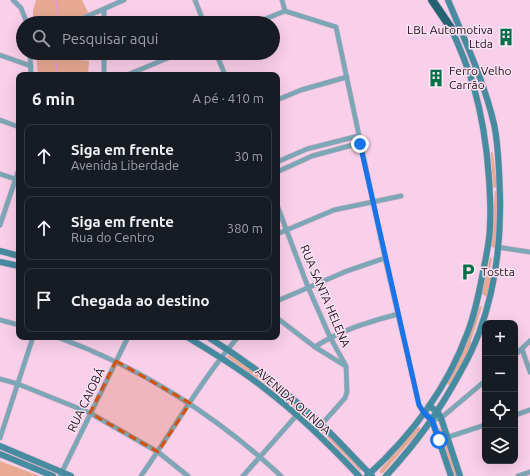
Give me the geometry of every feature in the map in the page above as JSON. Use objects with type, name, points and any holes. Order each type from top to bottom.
[{"type":"highway","points":[[432,0],[451,28]]},
{"type":"highway","points":[[436,0],[451,28]]},
{"type":"main road","points":[[386,476],[432,420],[439,415],[475,344],[488,303],[497,247],[500,221],[498,147],[482,82],[448,0]]},
{"type":"main road","points":[[370,475],[424,413],[459,351],[467,334],[478,300],[487,253],[490,226],[490,190],[483,126],[467,66],[451,28]]},
{"type":"main road","points":[[467,66],[475,63]]},
{"type":"main road","points":[[490,190],[500,190]]},
{"type":"main road","points":[[0,251],[16,255]]},
{"type":"main road","points":[[487,253],[496,254]]},
{"type":"main road","points":[[0,262],[16,265]]},
{"type":"main road","points":[[478,300],[488,303]]},
{"type":"main road","name":"AVENIDA OLINDA","points":[[192,340],[222,358],[265,388],[315,432],[359,476]]},
{"type":"main road","name":"AVENIDA OLINDA","points":[[213,340],[259,372],[303,408],[322,425],[370,475]]},
{"type":"main road","points":[[429,406],[439,415],[460,476]]},
{"type":"main road","points":[[424,413],[432,420],[451,476]]},
{"type":"main road","points":[[0,446],[61,474],[71,476]]},
{"type":"main road","points":[[0,454],[52,476]]},
{"type":"street","points":[[13,0],[20,8],[24,16]]},
{"type":"street","points":[[88,16],[124,0]]},
{"type":"street","points":[[195,0],[201,16]]},
{"type":"street","points":[[282,0],[285,11]]},
{"type":"street","points":[[104,9],[104,16]]},
{"type":"street","points":[[272,16],[285,11],[336,27],[385,258],[419,405],[424,413]]},
{"type":"street","points":[[0,55],[31,66]]},
{"type":"street","points":[[31,60],[31,72]]},
{"type":"street","points":[[104,60],[104,72]]},
{"type":"street","points":[[134,72],[163,60]]},
{"type":"street","points":[[219,60],[224,72]]},
{"type":"street","points":[[280,99],[301,90],[347,76]]},
{"type":"street","points":[[0,120],[16,126]]},
{"type":"street","points":[[280,161],[307,149],[358,136]]},
{"type":"street","points":[[280,171],[312,156],[360,144]]},
{"type":"street","points":[[0,174],[15,179],[0,225]]},
{"type":"street","points":[[280,232],[334,210],[401,196]]},
{"type":"street","name":"RUA SANTA HELENA","points":[[280,213],[308,287],[330,337],[346,366],[345,378],[347,386],[345,398],[315,432]]},
{"type":"street","points":[[497,247],[530,252]]},
{"type":"street","points":[[280,300],[308,287],[385,258]]},
{"type":"street","points":[[315,347],[330,337],[367,322],[398,314]]},
{"type":"street","points":[[0,320],[16,324]]},
{"type":"street","points":[[280,320],[315,347],[346,366]]},
{"type":"street","points":[[0,438],[32,340]]},
{"type":"street","points":[[64,340],[116,361],[190,403],[260,456],[281,476]]},
{"type":"street","name":"RUA CAIOBÁ","points":[[61,474],[126,340]]},
{"type":"street","points":[[141,476],[227,349],[235,340]]},
{"type":"street","points":[[523,351],[530,341]]},
{"type":"street","points":[[523,351],[530,372]]},
{"type":"street","points":[[518,354],[523,351],[530,351]]},
{"type":"street","points":[[0,379],[18,384],[90,413],[158,452],[188,476]]},
{"type":"street","points":[[439,415],[482,383]]},
{"type":"street","points":[[419,405],[429,406]]},
{"type":"street","points":[[243,476],[303,408]]},
{"type":"street","points":[[518,414],[530,410]]},
{"type":"street","points":[[439,440],[482,426]]},
{"type":"street","points":[[518,476],[530,472]]},
{"type":"highlighted area","points":[[116,361],[190,403],[158,452],[90,413]]},
{"type":"shaded area","points":[[36,0],[82,0],[90,16],[33,16]]},
{"type":"shaded area","points":[[37,60],[89,61],[88,72],[38,72]]},
{"type":"shaded area","points":[[491,152],[493,153],[497,186],[495,188],[493,187]]},
{"type":"shaded area","points":[[495,191],[497,191],[498,215],[495,247],[493,248],[491,246]]},
{"type":"shaded area","points":[[490,257],[492,259],[489,273],[491,279],[487,297],[482,294]]},
{"type":"shaded area","points":[[480,306],[482,307],[471,340],[471,345],[451,385],[448,385],[447,383],[467,343]]},
{"type":"shaded area","points":[[229,354],[265,379],[298,406],[296,409],[263,382],[227,357]]},
{"type":"shaded area","points":[[420,427],[420,430],[383,473],[380,473],[380,470],[417,428]]},
{"type":"shaded area","points":[[440,428],[458,476],[454,476],[438,429]]},
{"type":"shaded area","points":[[324,429],[363,469],[360,471],[322,432]]},
{"type":"shaded area","points":[[0,461],[40,476],[0,476]]},
{"type":"waterway","points":[[56,0],[58,16]]},
{"type":"waterway","points":[[55,60],[57,72]]},
{"type":"place","name":"LBL Automotiva Ltda","points":[[506,37]]},
{"type":"place","name":"Ferro Velho Carrão","points":[[436,78]]},
{"type":"place","name":"Tostta","points":[[468,272]]},
{"type":"route","points":[[360,144],[419,405],[424,413],[432,420],[439,440]]}]
